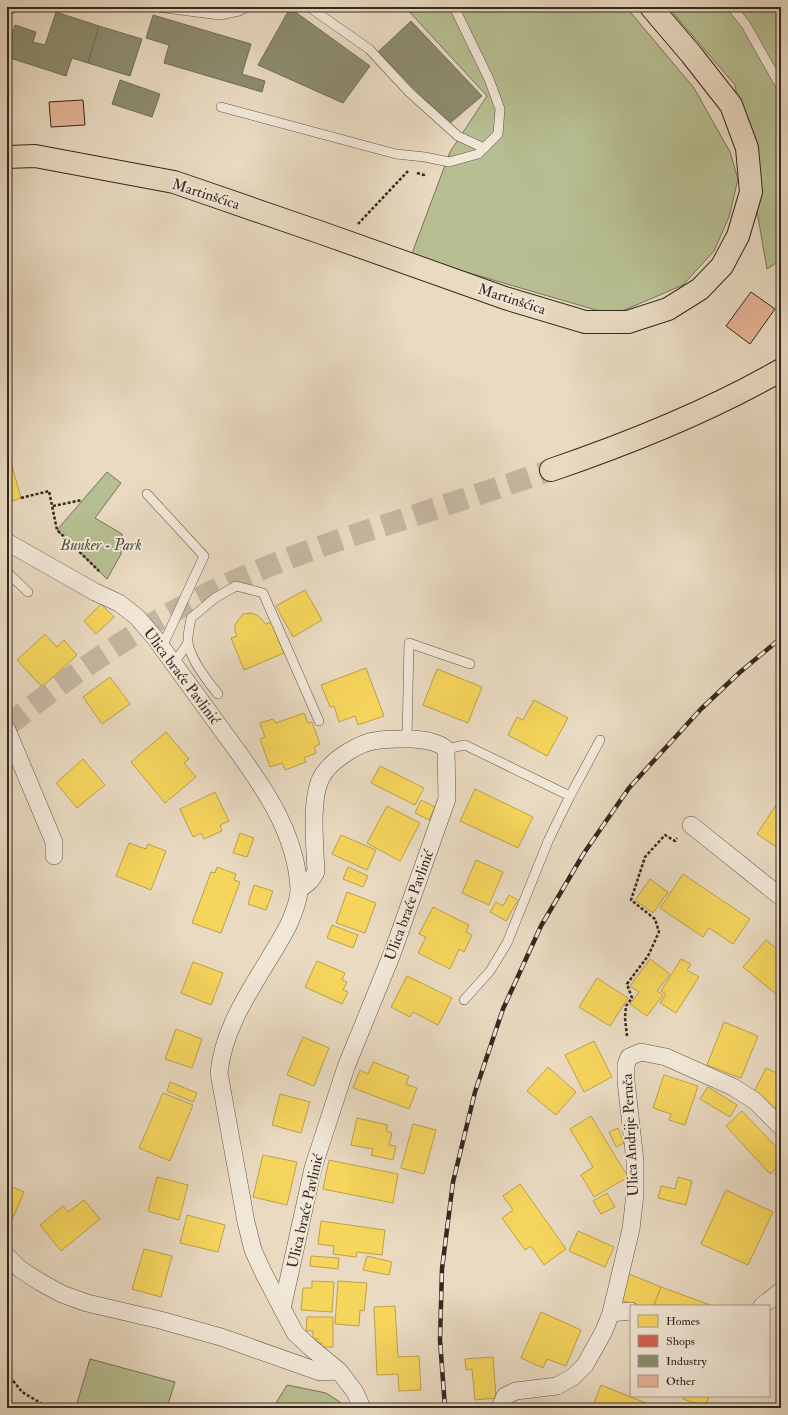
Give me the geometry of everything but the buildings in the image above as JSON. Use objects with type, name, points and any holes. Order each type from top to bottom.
[{"type":"main road","name":"Martinšćica","points":[[7,157],[35,156],[174,182],[505,298],[585,322],[628,322],[668,309],[700,289],[711,278],[722,266],[738,236],[751,192],[747,148],[731,105],[691,54],[651,7]]},
{"type":"main road","points":[[551,470],[648,435],[708,408],[781,370]]},
{"type":"street","name":"Ulica braće Pavlinić","points":[[7,542],[95,592],[119,603],[137,617],[162,647],[256,777],[283,823],[296,866],[299,890],[296,907],[288,926],[246,998],[230,1031],[220,1060],[219,1072],[246,1222],[253,1250],[295,1333],[339,1371],[355,1392],[362,1408]]},
{"type":"street","points":[[7,730],[54,842],[54,856]]},
{"type":"street","points":[[299,890],[312,880],[316,872],[315,805],[317,789],[322,777],[336,760],[352,750],[370,742],[393,738],[424,740],[440,744],[446,749]]},
{"type":"street","name":"Ulica braće Pavlinić","points":[[282,1309],[315,1161],[346,1067],[392,954],[447,800],[448,770],[446,749]]},
{"type":"street","points":[[691,825],[781,897]]},
{"type":"street","name":"Ulica Andrije Peruča","points":[[500,1408],[505,1396],[516,1391],[557,1386],[572,1377],[585,1364],[604,1332],[611,1314],[631,1229],[635,1194],[635,1161],[626,1081],[626,1066],[629,1057],[641,1052],[666,1057],[733,1087],[755,1102],[781,1127]]},
{"type":"street","points":[[7,1256],[20,1269],[40,1282],[62,1294],[87,1303],[160,1320],[221,1337],[320,1372],[339,1371]]},
{"type":"street","points":[[763,1305],[781,1291]]},
{"type":"street","points":[[611,1314],[630,1311]]},
{"type":"lane","points":[[7,11],[15,7]]},
{"type":"lane","points":[[156,7],[220,15],[239,11],[247,7]]},
{"type":"lane","points":[[309,7],[369,49],[410,93],[458,136],[484,148]]},
{"type":"lane","points":[[221,106],[396,154],[425,157],[449,162],[478,154],[498,134],[500,109],[489,79],[454,7]]},
{"type":"lane","points":[[732,7],[746,25],[781,87]]},
{"type":"lane","points":[[147,494],[204,556],[185,594],[162,647]]},
{"type":"lane","points":[[7,572],[28,592]]},
{"type":"lane","points":[[174,664],[188,642],[191,618],[215,598],[236,586],[263,593],[319,721]]},
{"type":"lane","points":[[188,642],[195,661],[218,694]]},
{"type":"lane","points":[[406,739],[409,643],[470,664]]},
{"type":"lane","points":[[464,1000],[490,971],[507,943],[549,839],[600,740]]},
{"type":"lane","points":[[446,749],[465,745],[570,796]]},
{"type":"path","points":[[357,225],[408,171],[424,175],[425,157]]},
{"type":"path","points":[[21,498],[48,491],[58,530],[102,573]]},
{"type":"path","points":[[53,506],[82,500]]},
{"type":"path","points":[[625,1018],[626,1006],[632,998],[627,984],[648,956],[659,932],[655,919],[631,900],[645,857],[665,835],[670,838]]},
{"type":"path","points":[[7,1373],[22,1392],[39,1402],[45,1408]]},
{"type":"green space","points":[[405,7],[626,7],[694,88],[730,152],[738,179],[729,217],[714,251],[683,285],[613,315],[411,256],[450,152],[487,96]]},
{"type":"green space","points":[[668,7],[781,7],[781,260],[767,269],[735,85]]},
{"type":"green space","name":"Bunker - Park","points":[[107,472],[121,483],[95,518],[122,534],[121,554],[107,579],[57,530]]},
{"type":"green space","points":[[90,1359],[175,1382],[167,1408],[94,1408],[77,1403]]},
{"type":"green space","points":[[287,1385],[326,1393],[340,1402],[340,1408],[273,1408]]},
{"type":"tunnel","points":[[7,726],[60,685],[143,629],[172,612],[232,582],[294,556],[551,470]]},
{"type":"railway","points":[[445,1408],[440,1340],[442,1269],[453,1182],[475,1092],[503,1009],[541,926],[584,853],[629,788],[701,709],[739,673],[781,638]]}]
